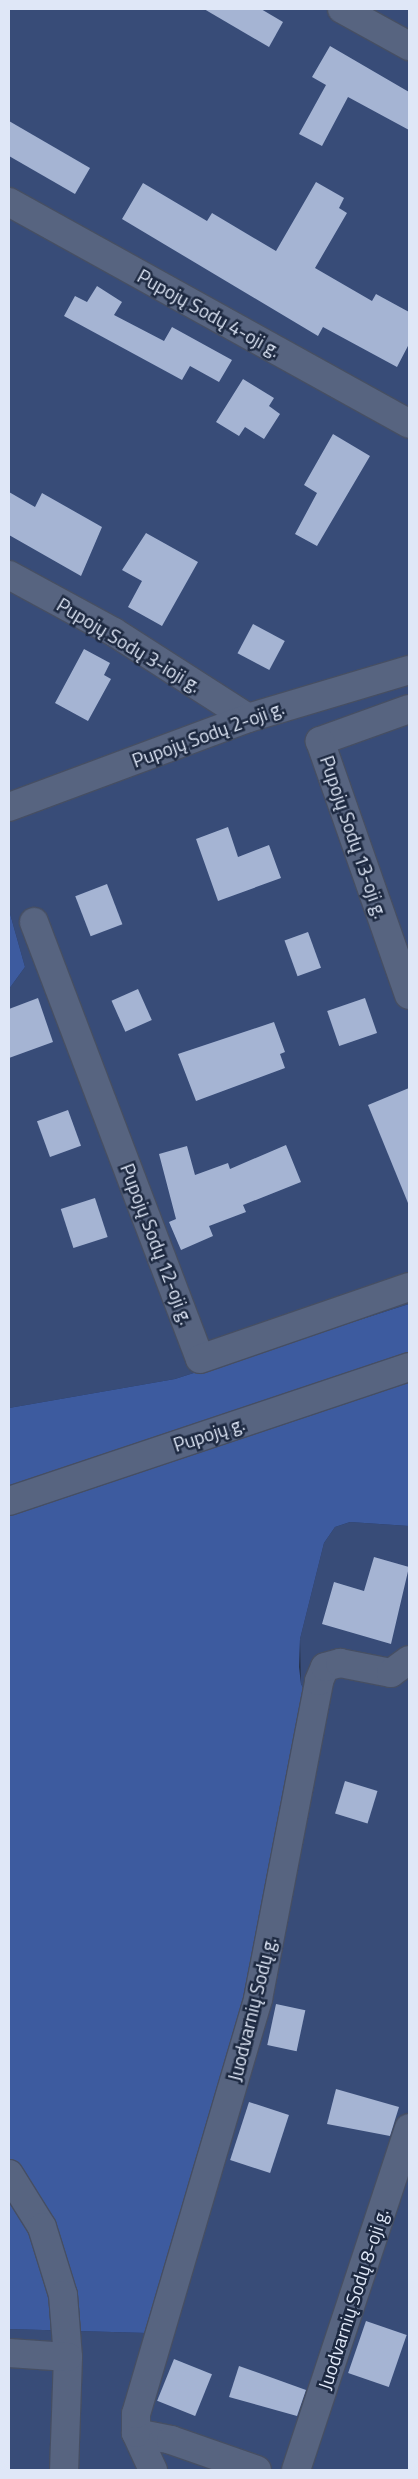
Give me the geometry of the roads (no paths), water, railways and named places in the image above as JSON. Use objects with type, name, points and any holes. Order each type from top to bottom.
[{"type":"street","points":[[342,9],[409,46]]},
{"type":"street","name":"Pupojų Sodų 4-oji g.","points":[[9,202],[409,424]]},
{"type":"street","name":"Pupojų Sodų 3-ioji g.","points":[[9,575],[114,632],[248,718]]},
{"type":"street","name":"Pupojų Sodų 2-oji g.","points":[[9,807],[248,718],[409,670]]},
{"type":"street","name":"Pupojų Sodų 13-oji g.","points":[[409,709],[320,741],[409,995]]},
{"type":"street","name":"Pupojų Sodų 12-oji g.","points":[[34,922],[200,1360],[409,1287]]},
{"type":"street","name":"Pupojų g.","points":[[9,1501],[409,1368]]},
{"type":"street","name":"Juodvarnių Sodų g.","points":[[136,2433],[136,2414],[258,1999],[319,1681],[325,1667],[340,1663],[391,1672],[409,1660]]},
{"type":"street","name":"Juodvarnių Sodų 8-oji g.","points":[[296,2470],[409,2128]]},
{"type":"street","points":[[9,2174],[42,2227],[63,2295],[68,2357],[64,2470]]},
{"type":"street","points":[[9,2353],[68,2357]]},
{"type":"street","points":[[136,2433],[153,2470]]},
{"type":"street","points":[[136,2433],[171,2440],[257,2470]]}]
